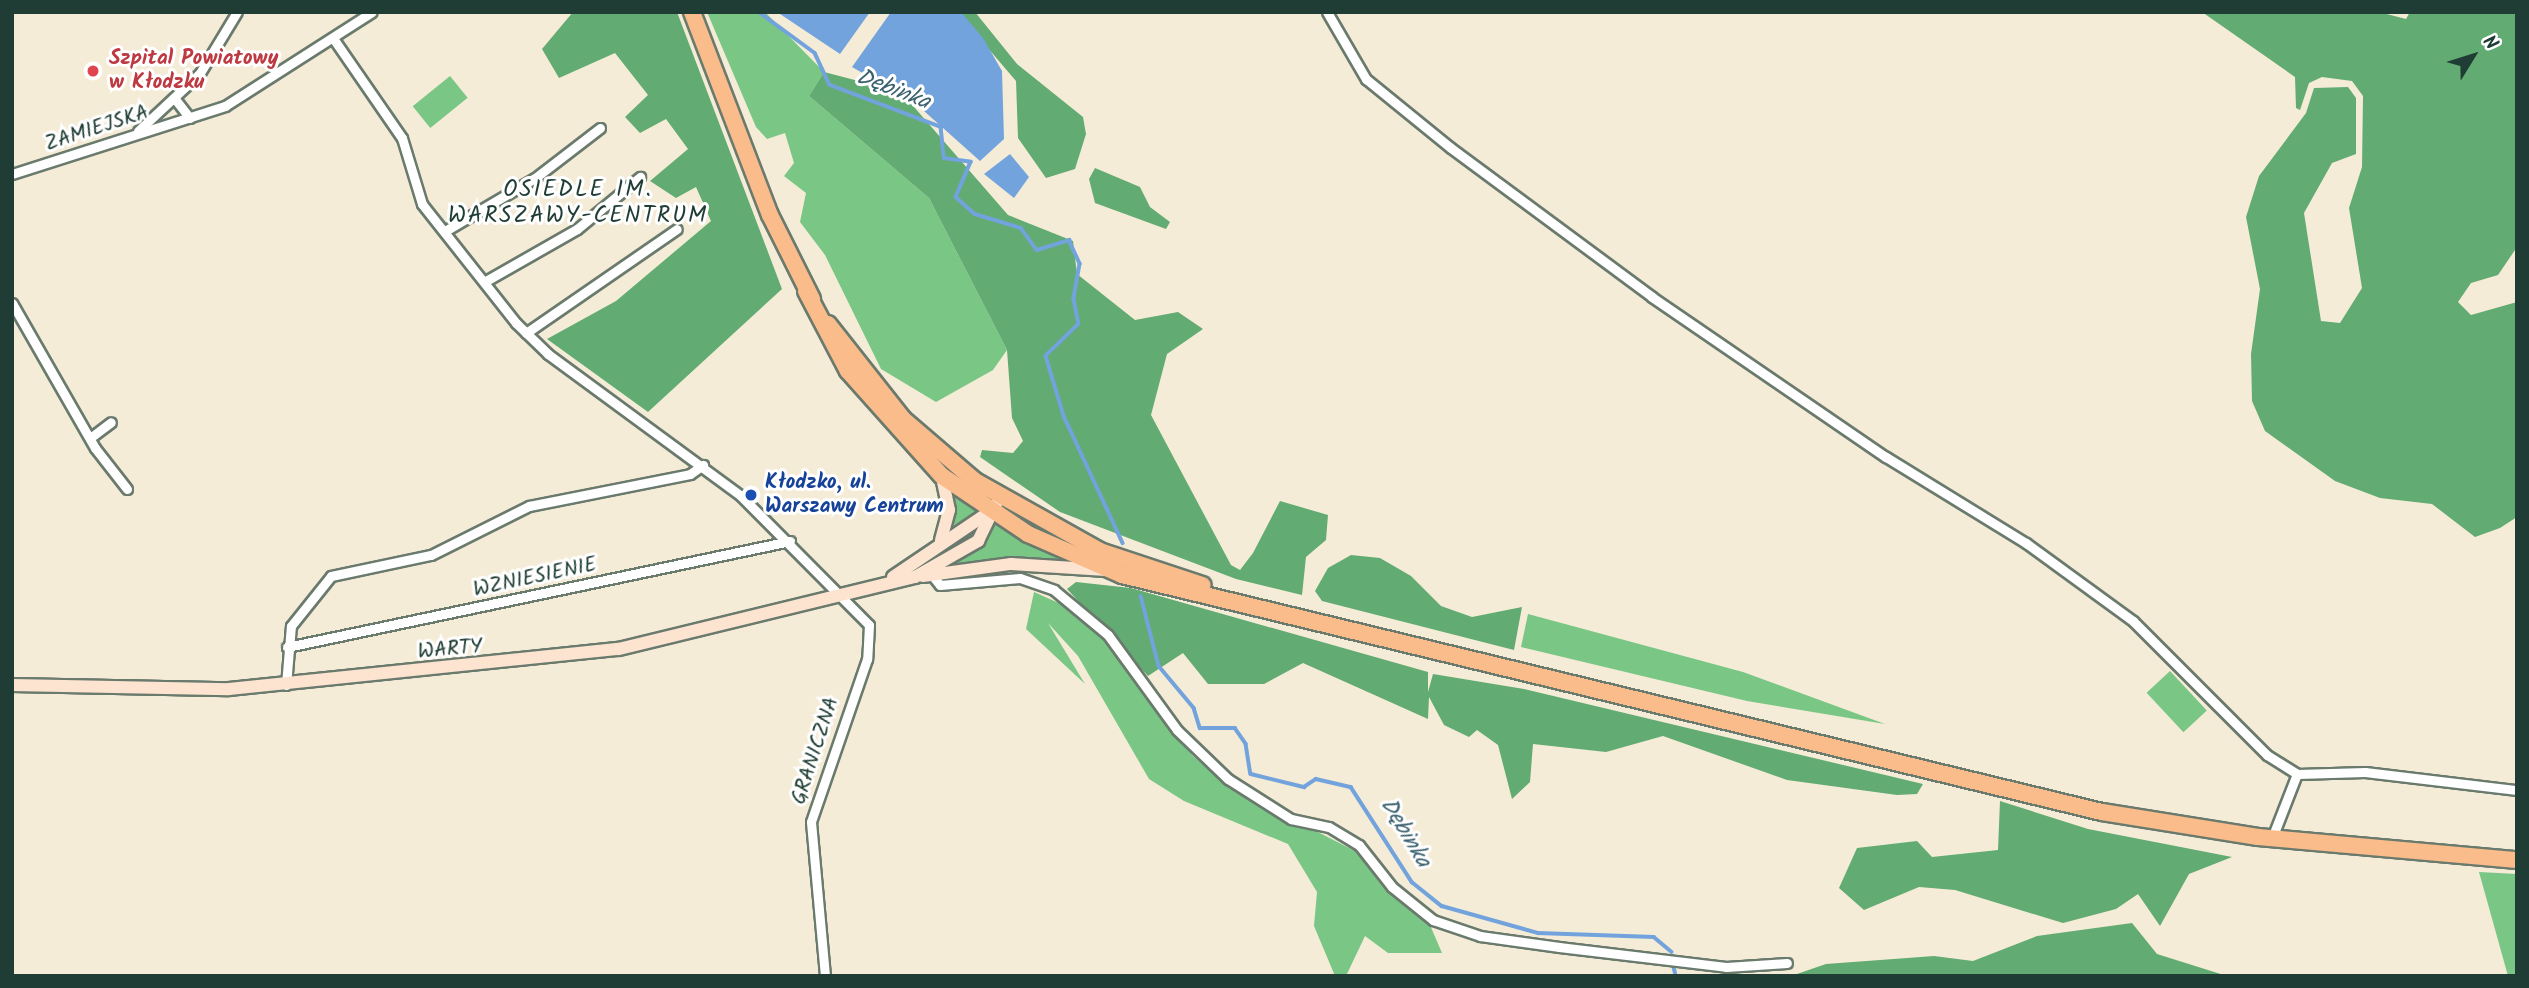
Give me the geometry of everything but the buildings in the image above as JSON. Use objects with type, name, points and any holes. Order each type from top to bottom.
[{"type":"highway","points":[[692,12],[806,291],[834,343],[880,412],[942,476],[1107,570],[1146,575],[2079,807],[2272,838],[2517,860]]},
{"type":"highway","points":[[834,343],[918,435],[995,504],[1146,575]]},
{"type":"main road","points":[[939,542],[949,510],[942,476]]},
{"type":"main road","name":"WARTY","points":[[882,583],[995,504]]},
{"type":"main road","name":"WARTY","points":[[12,685],[178,691],[286,685],[593,654],[915,577],[978,541],[995,504]]},
{"type":"main road","points":[[915,577],[1011,564],[1107,570]]},
{"type":"street","points":[[136,133],[175,99],[237,12]]},
{"type":"street","name":"ZAMIEJSKA","points":[[12,174],[190,118],[236,100],[335,41],[372,12]]},
{"type":"street","points":[[1327,12],[1366,79],[1451,148],[1652,297],[1886,457],[2026,542],[2133,621],[2267,755],[2297,775],[2365,772],[2517,790]]},
{"type":"street","points":[[335,41],[402,138],[422,204],[526,333],[703,465],[790,541],[841,593]]},
{"type":"street","points":[[175,99],[190,118]]},
{"type":"street","points":[[445,231],[535,178],[600,128]]},
{"type":"street","points":[[484,282],[577,229],[640,177]]},
{"type":"street","points":[[526,333],[677,229]]},
{"type":"street","points":[[12,303],[95,448],[127,489]]},
{"type":"street","points":[[90,438],[111,422]]},
{"type":"street","points":[[286,685],[287,647],[297,617],[331,576],[430,555],[529,506],[690,474],[703,465]]},
{"type":"street","name":"WZNIESIENIE","points":[[287,647],[790,541]]},
{"type":"street","points":[[930,574],[940,585],[1020,578],[1054,590],[1108,635],[1177,730],[1228,779],[1291,819],[1329,827],[1359,845],[1392,887],[1433,920],[1480,936],[1559,947],[1726,967],[1787,963]]},
{"type":"street","name":"GRANICZNA","points":[[825,976],[811,822],[872,636],[841,593]]},
{"type":"street","points":[[2272,838],[2297,775]]},
{"type":"green space","points":[[573,12],[677,12],[782,289],[648,412],[547,339],[616,301],[711,221],[696,187],[676,198],[650,181],[688,149],[666,119],[640,133],[625,117],[648,95],[615,53],[559,78],[542,49]]},
{"type":"green space","points":[[707,12],[765,12],[824,72],[809,96],[929,198],[1007,350],[993,370],[936,402],[881,369],[825,255],[800,222],[806,193],[784,176],[794,163],[785,133],[767,139],[756,127]]},
{"type":"green space","points":[[957,12],[975,12],[1017,64],[1083,117],[1086,134],[1075,169],[1046,178],[1018,138],[1016,81]]},
{"type":"green space","points":[[2202,12],[2379,12],[2406,19],[2410,12],[2517,12],[2517,247],[2498,275],[2471,283],[2458,302],[2471,315],[2517,302],[2517,517],[2500,528],[2475,537],[2432,504],[2380,498],[2335,481],[2265,431],[2252,401],[2251,354],[2260,289],[2246,217],[2259,176],[2306,113],[2314,88],[2348,87],[2356,98],[2356,154],[2332,163],[2304,213],[2321,321],[2340,323],[2362,288],[2349,208],[2362,167],[2363,96],[2352,81],[2322,77],[2309,83],[2300,110],[2296,108],[2295,77]]},
{"type":"green space","points":[[824,72],[901,92],[1008,215],[1073,241],[1077,274],[1135,320],[1178,312],[1203,329],[1167,354],[1151,415],[1231,565],[1240,570],[1253,553],[1280,501],[1328,515],[1326,540],[1306,557],[1302,595],[1236,579],[1060,512],[980,457],[982,450],[1013,453],[1023,441],[1012,418],[1007,350],[929,198],[809,96]]},
{"type":"green space","points":[[450,76],[468,98],[430,128],[413,106]]},
{"type":"green space","points":[[1095,168],[1140,187],[1150,207],[1170,222],[1166,229],[1095,203],[1089,179]]},
{"type":"green space","points":[[951,493],[954,493],[979,511],[954,525]]},
{"type":"green space","points":[[994,521],[1083,566],[1009,559],[932,572],[984,542]]},
{"type":"green space","points":[[983,524],[970,541],[914,569],[957,533]]},
{"type":"green space","points":[[1351,555],[1380,558],[1411,576],[1441,606],[1472,617],[1522,607],[1514,650],[1322,601],[1315,591],[1328,568]]},
{"type":"green space","points":[[1076,582],[1131,588],[1428,672],[1428,692],[1433,674],[1524,689],[1923,784],[1917,794],[1897,795],[1787,780],[1663,736],[1606,752],[1533,744],[1530,782],[1512,799],[1498,745],[1477,730],[1469,737],[1444,725],[1429,697],[1428,719],[1303,663],[1264,684],[1208,684],[1183,653],[1148,676],[1067,589]]},
{"type":"green space","points":[[1034,592],[1070,608],[1103,639],[1193,756],[1226,785],[1355,851],[1388,891],[1430,925],[1442,953],[1388,953],[1365,936],[1346,976],[1335,976],[1314,926],[1317,892],[1288,844],[1184,801],[1149,779],[1078,656],[1048,623],[1085,684],[1026,629]]},
{"type":"green space","points":[[1528,614],[1743,672],[1885,724],[1747,701],[1521,647]]},
{"type":"green space","points":[[2170,671],[2207,710],[2183,732],[2147,693]]},
{"type":"green space","points":[[2000,801],[2088,829],[2232,857],[2189,874],[2160,926],[2138,894],[2116,909],[2063,923],[1955,890],[1919,887],[1864,910],[1839,888],[1857,848],[1917,841],[1932,857],[1998,850]]},
{"type":"green space","points":[[2479,872],[2517,874],[2517,976],[2508,976]]},
{"type":"green space","points":[[2132,923],[2157,954],[2227,976],[1791,976],[1826,964],[1934,956],[1973,961],[2037,936]]},
{"type":"water","points":[[777,12],[870,12],[840,54]]},
{"type":"water","points":[[891,12],[961,12],[983,38],[1002,71],[1004,139],[980,161],[915,103],[852,67]]},
{"type":"water","points":[[1010,154],[1029,177],[1014,198],[984,174]]},
{"type":"waterway","name":"Dębinka","points":[[759,12],[815,53],[830,85],[941,127],[944,158],[971,162],[956,197],[975,214],[1021,228],[1037,250],[1069,240],[1080,264],[1074,299],[1079,324],[1046,356],[1064,416],[1123,543]]},
{"type":"waterway","name":"Dębinka","points":[[1141,596],[1159,666],[1194,708],[1200,728],[1235,728],[1246,744],[1251,774],[1304,787],[1316,779],[1351,787],[1412,882],[1442,906],[1538,933],[1654,937],[1672,952]]},
{"type":"waterway","name":"Dębinka","points":[[1674,967],[1676,976]]},
{"type":"place","name":"Szpital Powiatowy w Kłodzku","points":[[93,71]]},
{"type":"place","name":"Kłodzko, ul. Warszawy Centrum","points":[[751,495]]},
{"type":"district","name":"OSIEDLE IM. WARSZAWY-CENTRUM","points":[[578,203]]}]
